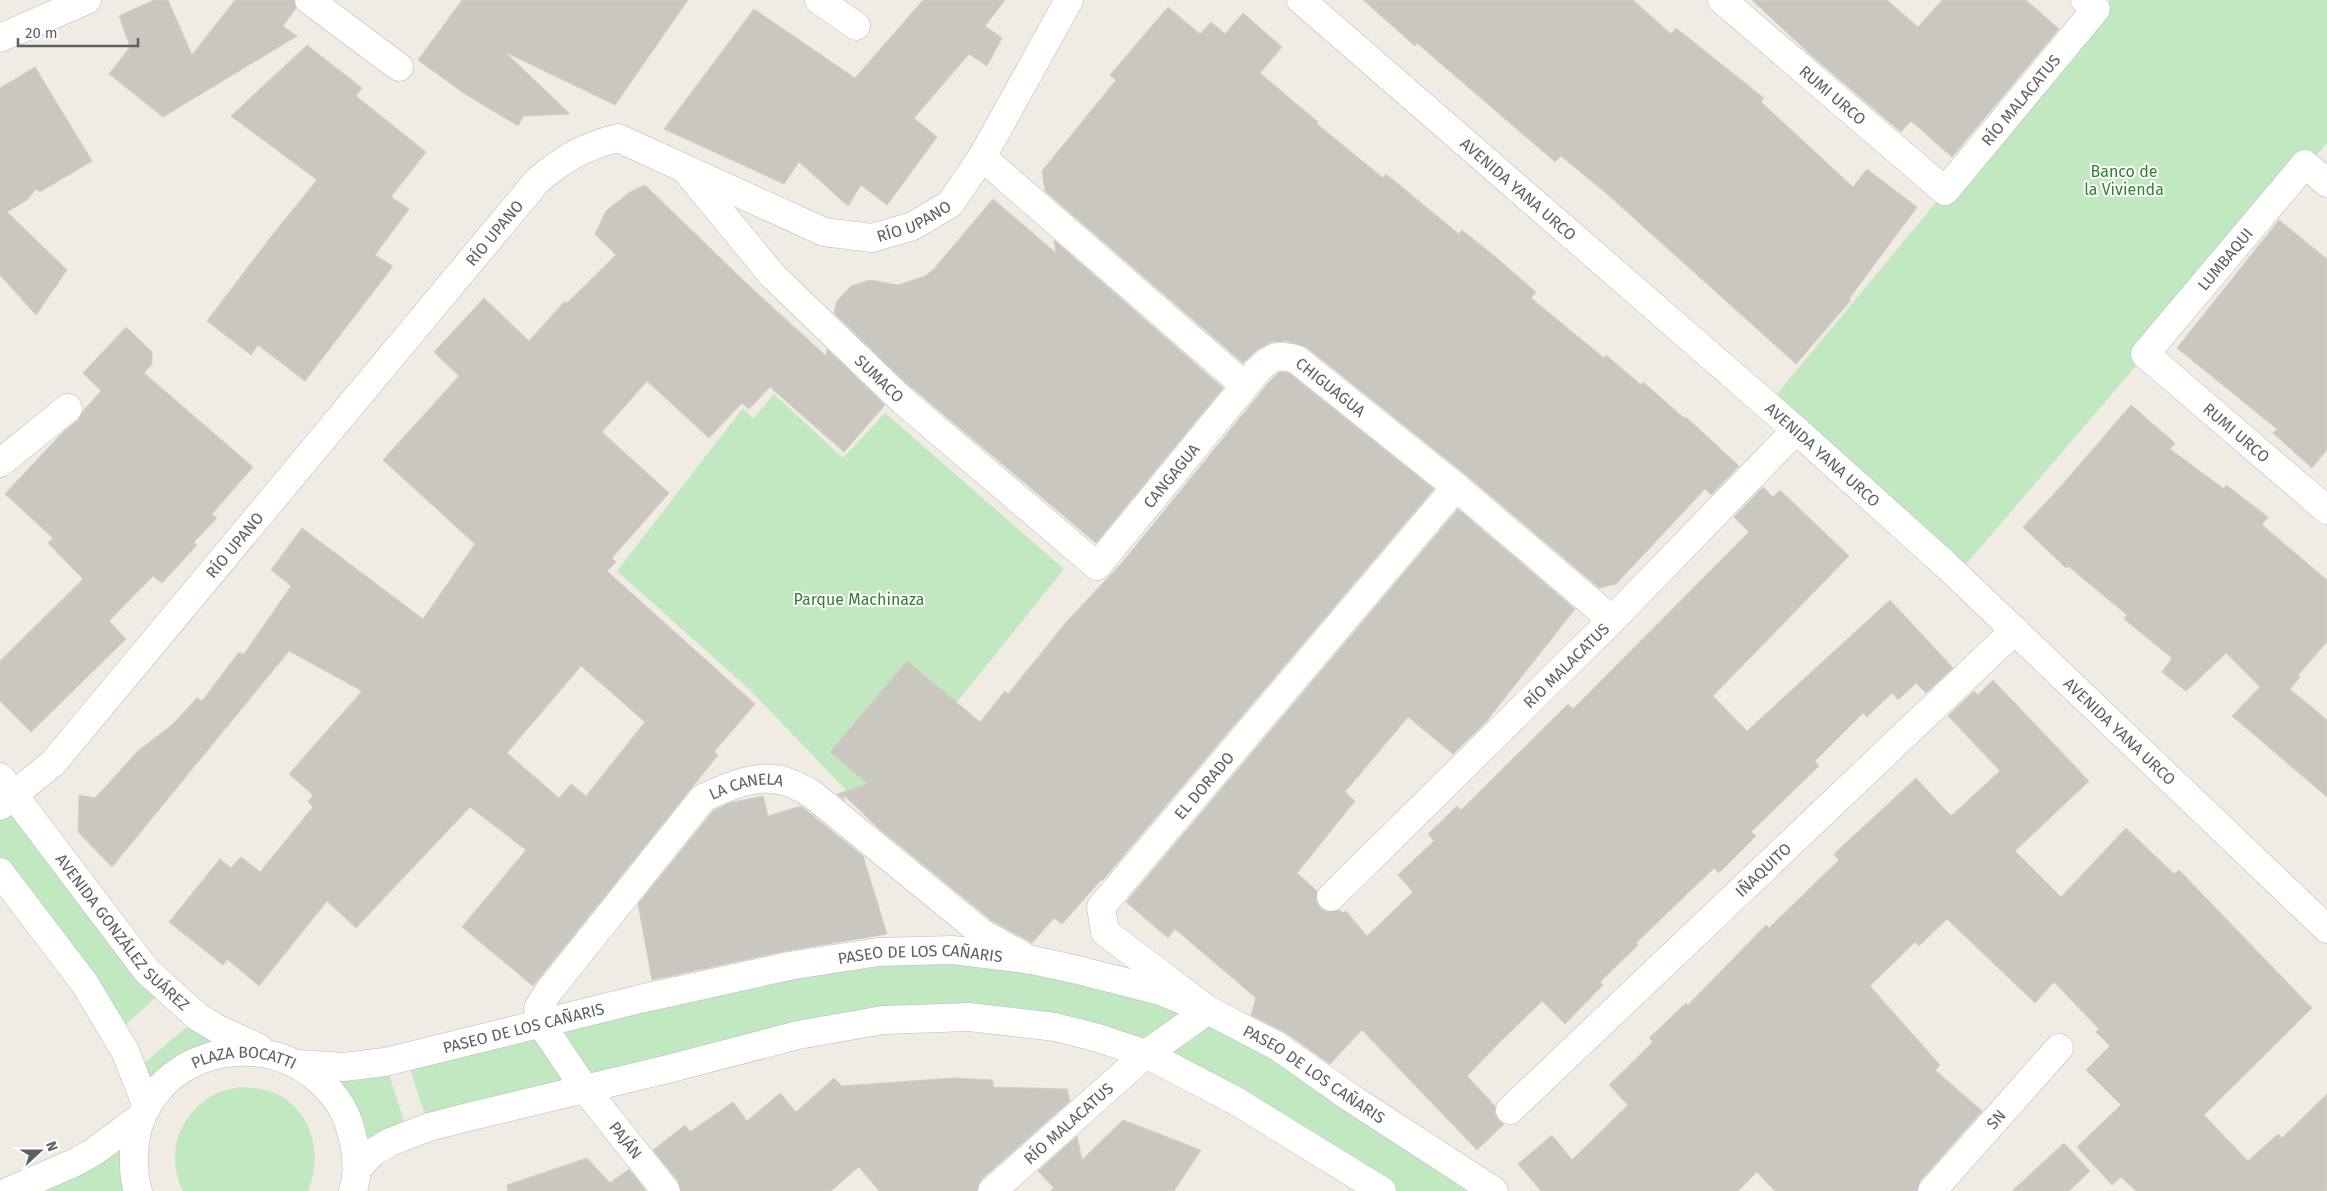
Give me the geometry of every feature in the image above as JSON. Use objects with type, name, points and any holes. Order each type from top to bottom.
[{"type":"street","points":[[0,38],[87,0]]},
{"type":"street","points":[[309,0],[399,67]]},
{"type":"street","points":[[819,0],[856,26]]},
{"type":"street","name":"RÍO UPANO","points":[[4,792],[53,763],[538,180],[570,156],[590,145],[618,138],[653,152],[684,169],[824,232],[872,238],[912,226],[950,204],[982,157],[1069,0]]},
{"type":"street","name":"AVENIDA YANA URCO","points":[[1301,0],[1796,430],[2016,630],[2327,929]]},
{"type":"street","name":"RUMI URCO","points":[[1722,0],[1945,191]]},
{"type":"street","name":"RÍO MALACATUS","points":[[1945,191],[2091,5]]},
{"type":"street","points":[[982,157],[1244,386]]},
{"type":"street","name":"LUMBAQUI","points":[[2145,354],[2305,164],[2327,183]]},
{"type":"street","name":"SUMACO","points":[[684,169],[773,276],[903,401],[1097,566]]},
{"type":"street","name":"RUMI URCO","points":[[2145,354],[2327,510]]},
{"type":"street","name":"CHIGUAGUA","points":[[1244,386],[1267,361],[1280,355],[1296,359],[1456,487],[1612,620]]},
{"type":"street","name":"CANGAGUA","points":[[1097,566],[1244,386]]},
{"type":"street","points":[[0,463],[68,408]]},
{"type":"street","name":"RÍO MALACATUS","points":[[1330,897],[1612,620],[1796,430]]},
{"type":"street","name":"EL DORADO","points":[[1208,1010],[1105,932],[1102,907],[1456,487]]},
{"type":"street","name":"IÑAQUITO","points":[[1510,1110],[2016,630]]},
{"type":"street","name":"LA CANELA","points":[[541,1024],[538,1008],[549,991],[704,798],[734,784],[757,780],[786,781],[812,794],[982,933],[1032,960]]},
{"type":"street","name":"AVENIDA GONZÁLEZ SUÁREZ","points":[[4,792],[147,971],[198,1017],[218,1030],[272,1054]]},
{"type":"street","points":[[0,872],[86,984],[125,1050],[145,1112],[82,1158],[9,1191]]},
{"type":"street","name":"PASEO DE LOS CAÑARIS","points":[[299,1064],[344,1067],[385,1062],[788,966],[878,952],[952,950],[1032,960],[1078,970],[1160,991],[1208,1010],[1277,1046],[1351,1098],[1494,1191]]},
{"type":"street","points":[[1146,1054],[1208,1010]]},
{"type":"street","points":[[355,1180],[372,1153],[390,1142],[429,1127],[798,1035],[883,1020],[969,1017],[1046,1026],[1098,1038],[1146,1054],[1236,1101],[1382,1191]]},
{"type":"street","points":[[541,1024],[585,1089]]},
{"type":"street","name":"SN","points":[[1932,1191],[2059,1048]]},
{"type":"street","name":"PLAZA BOCATTI","points":[[138,1191],[134,1182],[134,1144],[145,1112],[161,1088],[181,1070],[195,1062],[222,1052],[246,1050],[272,1054],[299,1064],[326,1086],[345,1113],[355,1145],[355,1180]]},
{"type":"street","name":"RÍO MALACATUS","points":[[992,1191],[1146,1054]]},
{"type":"street","name":"PAJÁN","points":[[585,1089],[666,1191]]},
{"type":"green space","name":"Banco de la Vivienda","points":[[2110,0],[2327,0],[2327,143],[1966,564],[1772,400],[1933,206]]},
{"type":"green space","name":"Parque Machinaza","points":[[774,394],[843,458],[885,413],[1064,569],[868,813],[750,690],[617,571],[743,408],[753,419]]},
{"type":"green space","points":[[0,777],[165,989],[115,1034],[0,872]]},
{"type":"green space","points":[[878,952],[1160,991],[1494,1191],[1382,1191],[1098,1038],[883,1020],[429,1127],[406,1057]]},
{"type":"green space","points":[[198,1017],[246,1050],[161,1088],[138,1191],[9,1191],[147,1108],[134,1072]]},
{"type":"green space","points":[[385,1062],[408,1134],[372,1153],[326,1086],[344,1067]]},
{"type":"green space","points":[[240,1087],[261,1089],[281,1096],[301,1114],[308,1126],[314,1151],[314,1165],[308,1191],[183,1191],[177,1177],[175,1162],[179,1135],[185,1122],[204,1101],[217,1093]]},
{"type":"building","points":[[154,0],[168,0],[192,55],[235,0],[294,0],[296,8],[283,26],[297,36],[163,117],[109,74],[130,47],[119,16]]},
{"type":"building","points":[[462,0],[688,0],[615,105],[505,52],[570,114],[524,116],[518,126],[465,94],[418,60]]},
{"type":"building","points":[[923,0],[1005,0],[985,26],[1002,38],[987,66],[969,54],[914,118],[937,137],[887,205],[861,185],[848,206],[799,162],[784,184],[664,129],[754,9],[855,78]]},
{"type":"building","points":[[1363,0],[1633,0],[1671,34],[1676,28],[1764,98],[1761,102],[1853,187],[1867,169],[1917,207],[1849,299],[1851,300],[1796,364],[1607,194],[1561,156],[1555,162],[1417,43],[1415,46]]},
{"type":"building","points":[[1752,0],[1887,0],[1918,27],[1942,0],[2026,0],[2059,29],[1952,157],[1911,121],[1901,132],[1812,56]]},
{"type":"building","points":[[1168,7],[1200,34],[1211,22],[1225,34],[1243,13],[1282,47],[1260,73],[1318,122],[1317,124],[1383,178],[1386,174],[1459,234],[1462,230],[1492,254],[1536,292],[1531,298],[1604,358],[1606,355],[1641,385],[1643,382],[1684,418],[1686,417],[1739,466],[1711,495],[1705,489],[1616,584],[1599,588],[1466,475],[1306,347],[1286,341],[1271,342],[1258,349],[1243,363],[1045,191],[1042,171],[1116,80],[1110,75]]},
{"type":"building","points":[[307,45],[362,88],[356,96],[426,152],[391,197],[409,209],[375,255],[393,266],[305,381],[258,345],[251,355],[207,321],[317,180],[231,116]]},
{"type":"building","points":[[35,67],[92,161],[40,192],[36,189],[27,200],[7,212],[67,270],[36,315],[0,275],[0,88]]},
{"type":"building","points":[[645,185],[745,282],[826,356],[827,349],[885,405],[844,452],[770,387],[749,409],[742,403],[709,438],[647,381],[602,432],[669,493],[612,558],[616,562],[607,571],[755,704],[714,752],[718,755],[533,986],[462,927],[526,850],[470,807],[356,928],[327,901],[259,986],[227,959],[223,965],[169,922],[220,859],[231,868],[241,857],[260,872],[313,807],[308,802],[313,795],[289,774],[362,691],[289,651],[112,867],[78,832],[79,795],[95,798],[138,751],[173,724],[197,698],[202,701],[239,652],[244,654],[291,586],[271,570],[302,528],[423,619],[475,544],[383,460],[459,376],[434,352],[484,298],[529,341],[565,301],[567,303],[616,255],[595,234],[606,211],[630,192]],"holes":[[[581,666],[645,722],[586,796],[571,784],[559,798],[507,753]]]},
{"type":"building","points":[[993,199],[1056,253],[1054,240],[1223,388],[1096,543],[905,382],[834,313],[837,301],[851,286],[870,280],[898,285],[925,276],[933,270]]},
{"type":"building","points":[[2279,220],[2327,259],[2327,450],[2312,468],[2273,433],[2277,429],[2177,348]]},
{"type":"building","points":[[126,327],[152,352],[152,364],[144,373],[253,467],[212,514],[217,518],[194,542],[197,545],[162,583],[153,576],[109,621],[126,639],[31,732],[0,701],[0,661],[83,579],[48,543],[53,538],[5,494],[63,432],[78,420],[83,411],[101,391],[83,373]]},
{"type":"building","points":[[1278,373],[1289,373],[1434,489],[1102,881],[1062,924],[1054,918],[1032,943],[991,920],[877,827],[843,794],[845,801],[837,794],[868,784],[830,752],[907,661],[980,722],[1005,691],[1008,694],[1068,620],[1121,564],[1269,382]]},
{"type":"building","points":[[2131,405],[2175,443],[2170,449],[2224,489],[2226,485],[2268,517],[2262,525],[2327,580],[2327,642],[2298,675],[2300,677],[2290,689],[2327,720],[2327,797],[2232,716],[2260,687],[2226,653],[2186,691],[2162,672],[2172,658],[2124,619],[2127,615],[2068,566],[2066,568],[2023,527]]},
{"type":"building","points":[[1763,487],[1773,497],[1780,490],[1849,556],[1713,696],[1747,731],[1890,600],[1953,668],[1926,693],[1916,683],[1898,700],[1892,693],[1867,717],[1863,713],[1815,761],[1819,766],[1751,832],[1756,836],[1719,873],[1714,868],[1636,943],[1638,945],[1600,982],[1603,985],[1565,1024],[1542,1001],[1499,1043],[1467,1076],[1495,1106],[1495,1114],[1498,1120],[1504,1124],[1477,1150],[1362,1030],[1330,1064],[1286,1033],[1251,1015],[1256,998],[1175,929],[1168,938],[1126,902],[1458,509],[1575,609],[1485,723],[1453,754],[1408,717],[1345,792],[1355,801],[1297,873],[1317,891],[1316,900],[1320,908],[1327,912],[1339,910],[1343,913],[1346,911],[1367,936],[1413,892],[1398,875],[1434,841],[1428,834],[1457,806],[1461,810],[1568,704],[1573,709],[1749,532],[1734,517]]},
{"type":"building","points":[[1993,680],[2089,781],[2015,851],[2061,897],[2126,828],[2174,874],[2179,870],[2312,1008],[2204,1115],[2248,1161],[2278,1134],[2282,1138],[2327,1094],[2327,1191],[2136,1191],[2121,1177],[2112,1185],[2077,1147],[2121,1105],[2086,1070],[2110,1046],[2096,1032],[2099,1029],[2054,982],[2035,1003],[1947,919],[1919,946],[1915,942],[1870,986],[1940,1065],[1935,1070],[1982,1111],[1920,1181],[1917,1191],[1775,1191],[1757,1172],[1738,1191],[1541,1191],[1518,1164],[1552,1135],[1572,1160],[1628,1105],[1609,1085],[1653,1042],[1649,1038],[1686,1003],[1688,1005],[1766,925],[1769,928],[1839,860],[1834,854],[1916,778],[1951,816],[2000,771],[1948,716],[1974,691],[1978,695]]},
{"type":"building","points":[[763,796],[768,816],[801,806],[863,856],[887,934],[786,951],[652,980],[638,904],[713,811],[729,803]]},
{"type":"building","points":[[834,1078],[842,1086],[953,1078],[993,1080],[993,1087],[1067,1089],[1070,1101],[982,1179],[977,1191],[879,1191],[859,1167],[831,1191],[681,1191],[678,1181],[653,1150],[685,1125],[690,1132],[733,1102],[747,1121],[780,1093],[796,1112]]},
{"type":"building","points":[[1123,1120],[1201,1150],[1174,1191],[1050,1191],[1054,1188],[1038,1171],[1077,1136],[1082,1160]]},
{"type":"building","points":[[2064,1143],[2090,1171],[2069,1191],[2012,1191]]},
{"type":"building","points":[[587,1158],[610,1183],[629,1169],[646,1191],[508,1191],[507,1185]]}]
